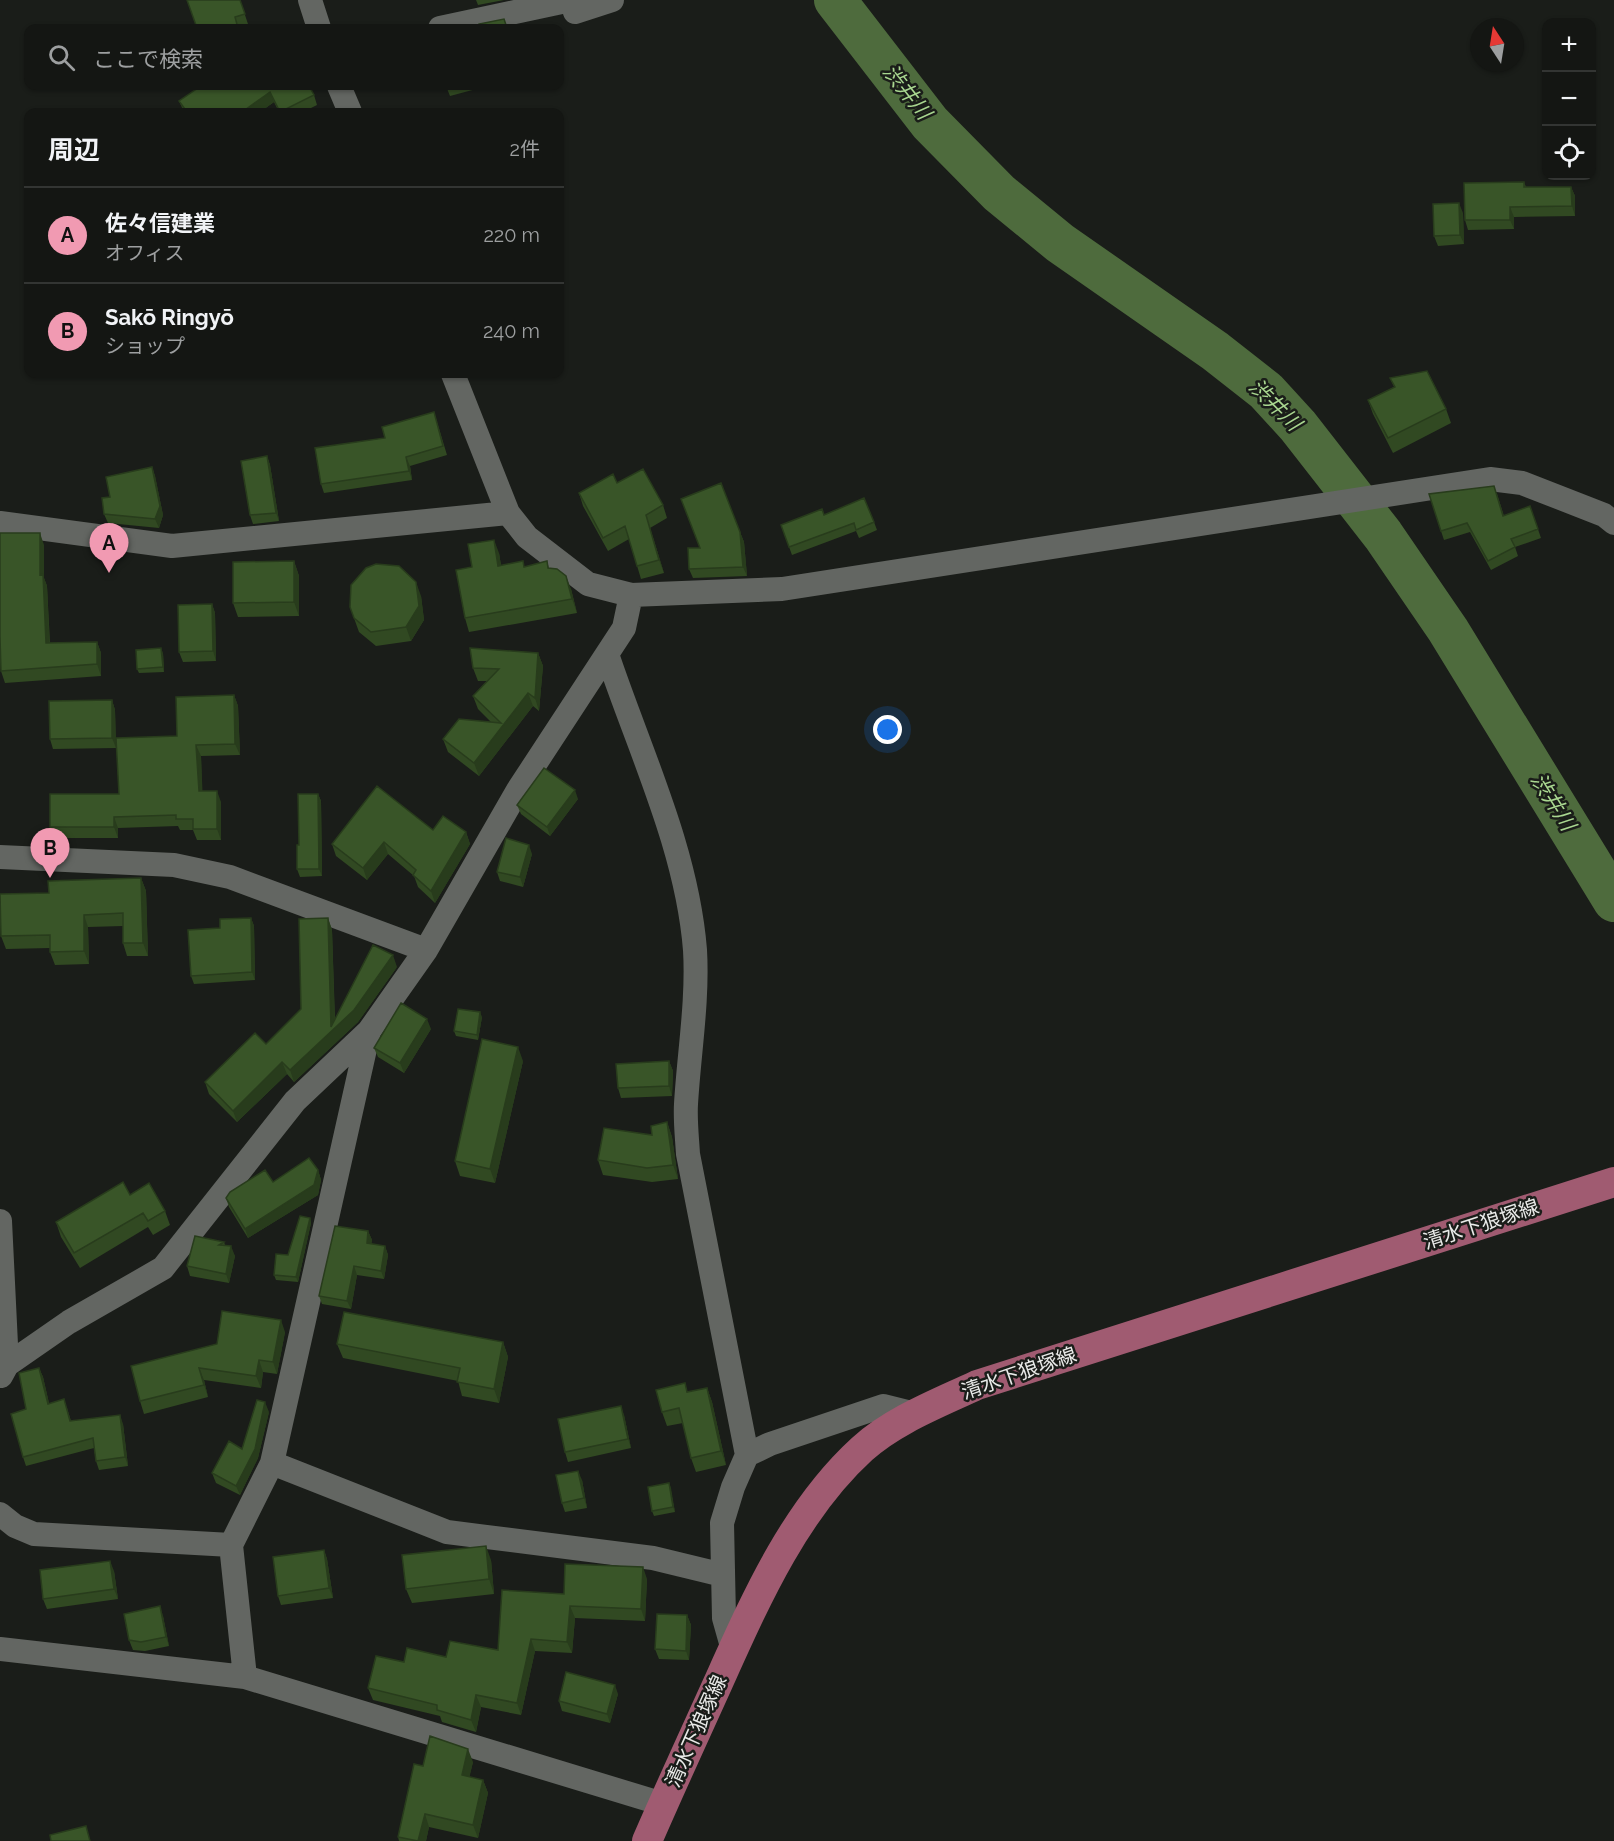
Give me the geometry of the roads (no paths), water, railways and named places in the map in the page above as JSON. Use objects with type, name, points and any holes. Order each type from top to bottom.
[{"type":"main road","name":"清水下狼塚線","points":[[647,1841],[733,1650],[768,1579],[800,1524],[829,1484],[864,1448],[915,1414],[977,1385],[1614,1182]]},
{"type":"street","points":[[310,0],[318,24]]},
{"type":"street","points":[[459,24],[571,0],[575,12],[612,0]]},
{"type":"street","points":[[341,90],[348,108]]},
{"type":"street","points":[[455,378],[508,513],[527,537],[588,584],[632,595],[782,589],[1490,479],[1522,483],[1604,515],[1614,523]]},
{"type":"street","points":[[0,523],[172,546],[508,513]]},
{"type":"street","points":[[3,1372],[69,1322],[163,1268],[295,1101],[369,1031],[426,950],[518,790],[624,628],[632,595]]},
{"type":"street","points":[[607,654],[671,834],[695,949],[695,987],[686,1107],[688,1154],[747,1455],[733,1487],[722,1523],[724,1618],[733,1650]]},
{"type":"street","points":[[0,857],[130,861],[185,867],[230,877],[426,950]]},
{"type":"street","points":[[245,1677],[231,1545],[272,1463],[369,1031]]},
{"type":"street","points":[[0,1221],[3,1372]]},
{"type":"street","points":[[747,1455],[770,1444],[883,1406],[915,1414]]},
{"type":"street","points":[[272,1463],[447,1532],[653,1558],[723,1575]]},
{"type":"street","points":[[0,1514],[15,1526],[34,1534],[231,1545]]},
{"type":"street","points":[[0,1649],[245,1677],[663,1804]]},
{"type":"waterway","name":"渋井川","points":[[835,0],[930,123],[999,193],[1060,243],[1215,351],[1266,391],[1298,426],[1383,535],[1448,630],[1614,901]]},
{"type":"place","name":"佐々信建業","points":[[109,573]]},
{"type":"place","name":"Sakō Ringyō","points":[[50,878]]}]
